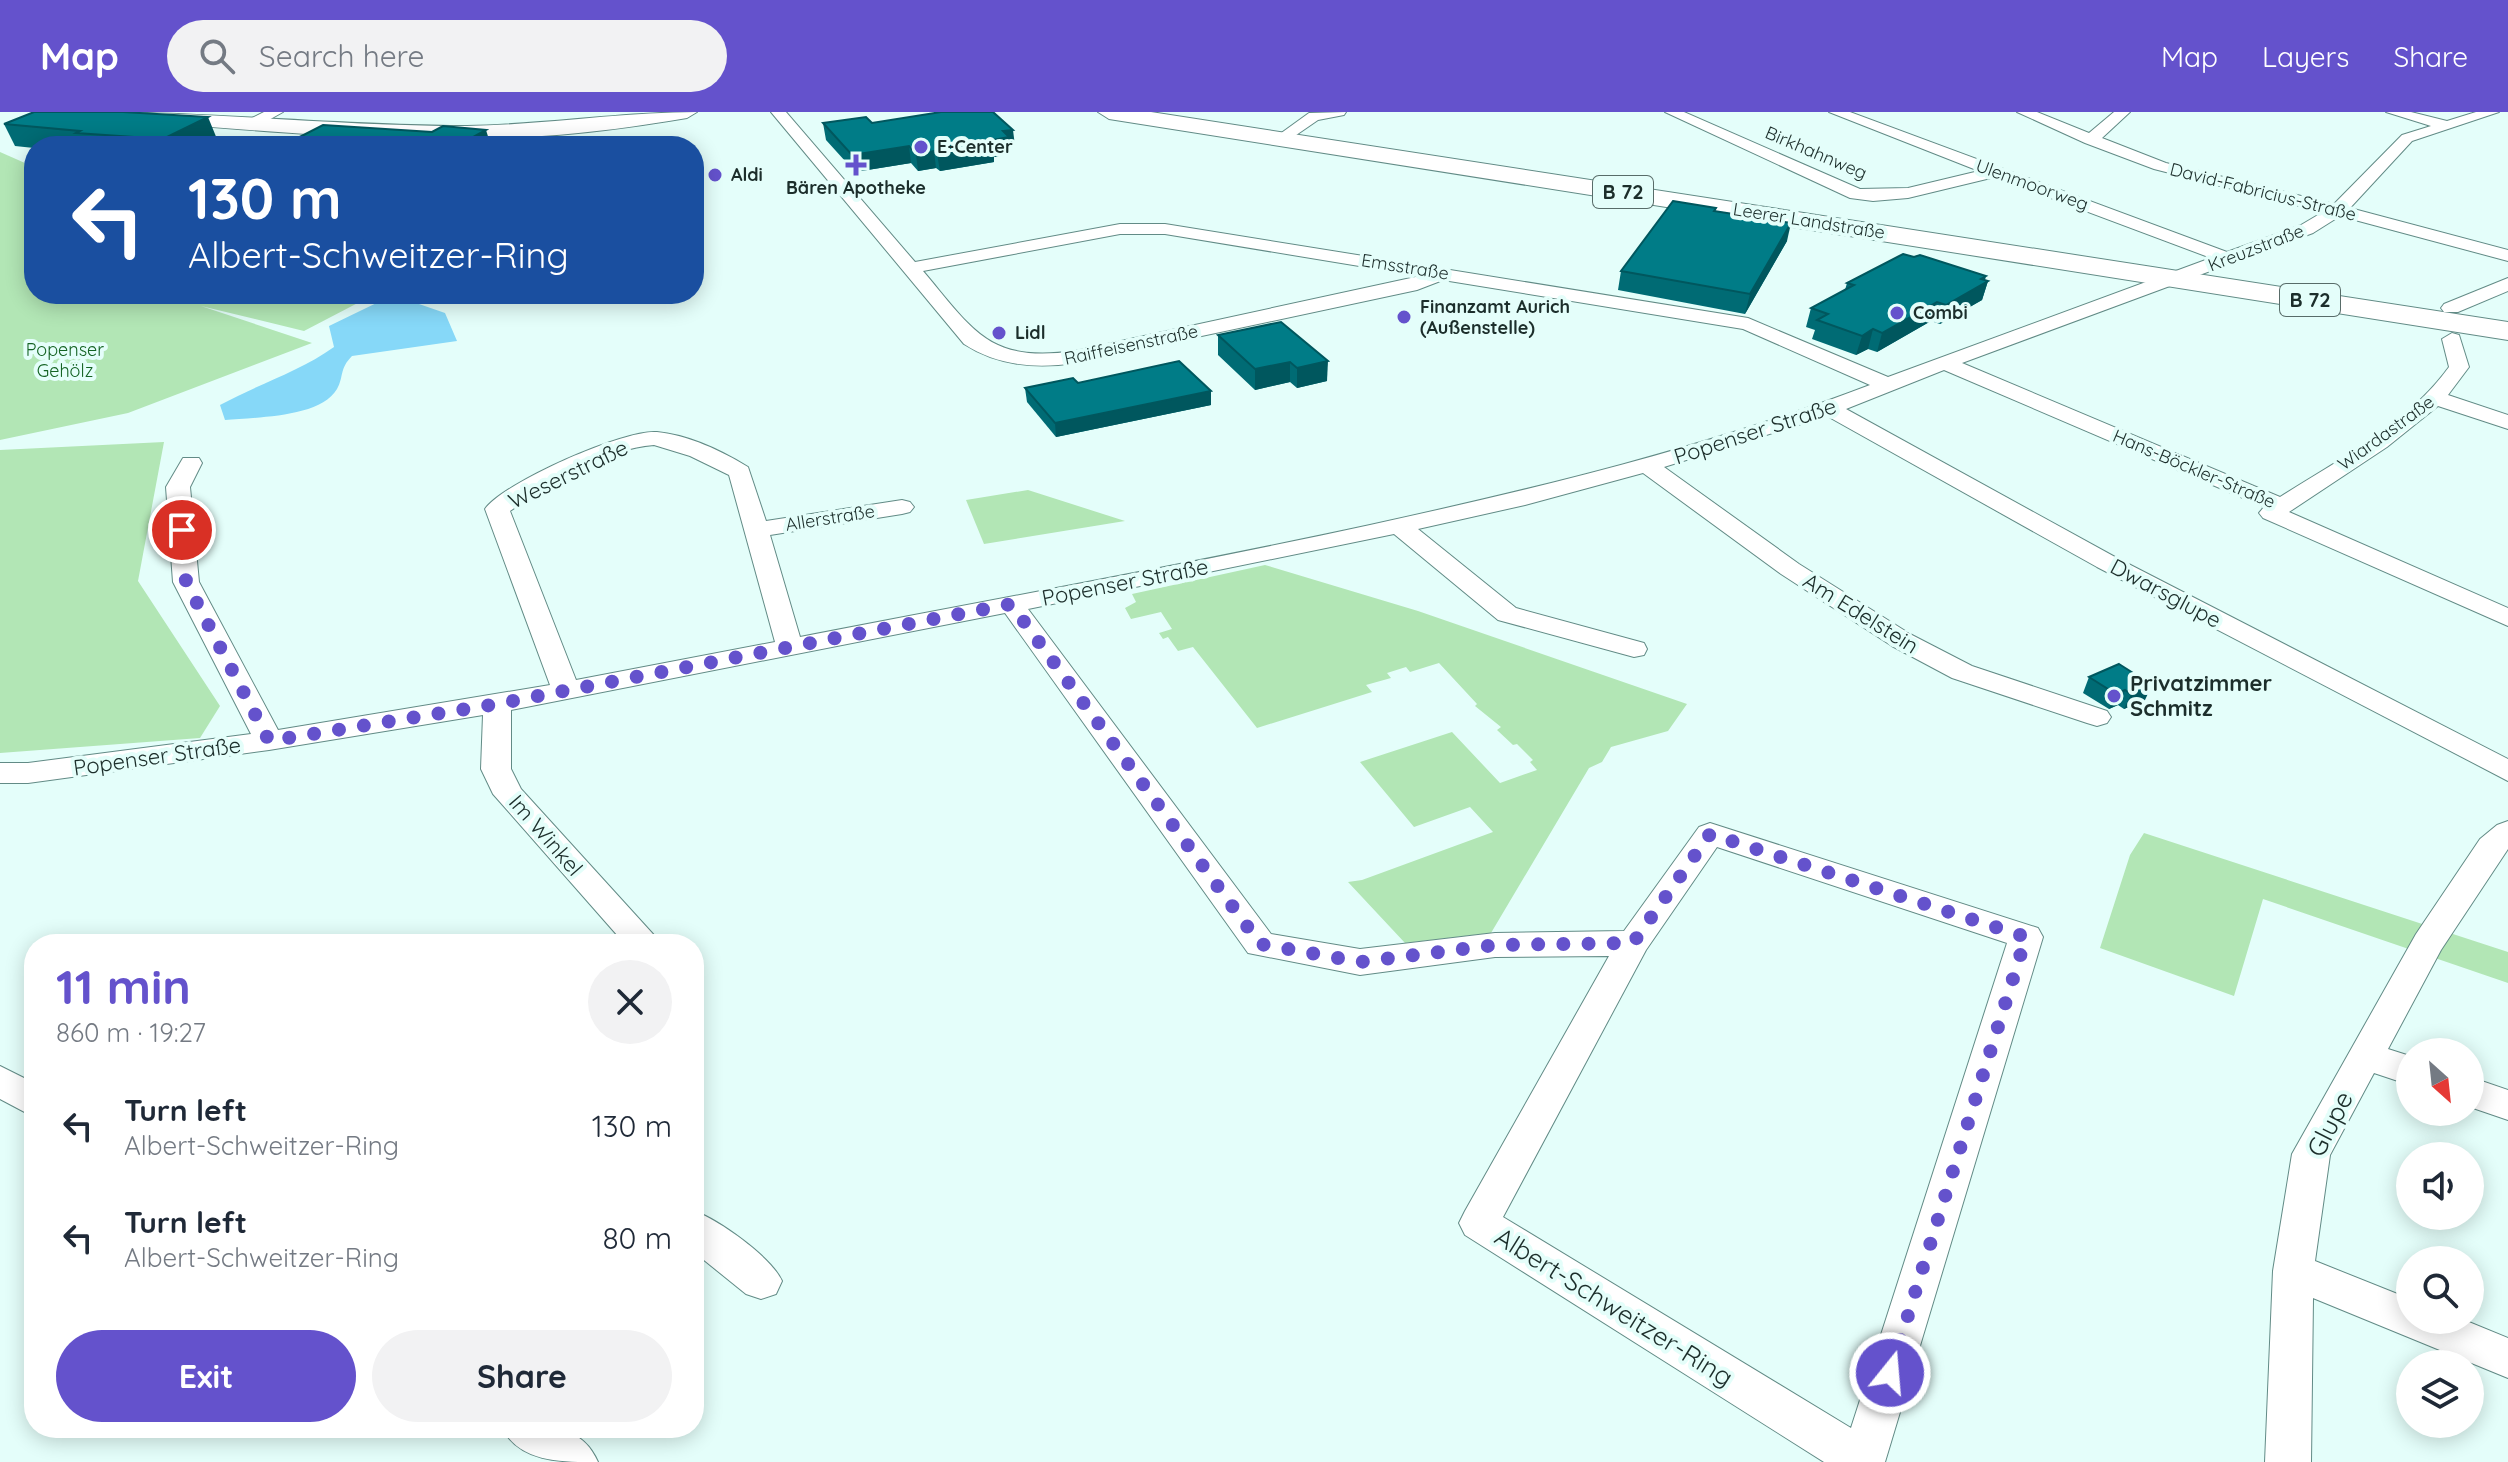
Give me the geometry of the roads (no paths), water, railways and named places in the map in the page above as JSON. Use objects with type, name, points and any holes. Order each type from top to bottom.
[{"type":"main road","name":"Leerer Landstraße","points":[[1109,112],[2508,331]]},
{"type":"street","points":[[100,112],[402,133],[474,133],[687,112]]},
{"type":"street","points":[[253,123],[276,112]]},
{"type":"street","name":"Raiffeisenstraße","points":[[778,112],[981,347],[1005,356],[1040,360],[1075,357],[1417,284],[1443,273]]},
{"type":"street","points":[[1281,139],[1314,116],[1339,112]]},
{"type":"street","name":"Birkhahnweg","points":[[1672,112],[1856,194],[1870,197],[1997,172]]},
{"type":"street","name":"Ulenmoorweg","points":[[1836,112],[2229,259]]},
{"type":"street","name":"David-Fabricius-Straße","points":[[2024,112],[2160,166],[2508,256]]},
{"type":"street","points":[[2090,140],[2123,112]]},
{"type":"street","points":[[2393,112],[2447,125]]},
{"type":"street","points":[[2495,112],[2508,117]]},
{"type":"street","name":"Kreuzstraße","points":[[2174,279],[2307,229],[2338,210],[2401,143],[2447,125],[2495,112]]},
{"type":"street","name":"Emsstraße","points":[[912,268],[1111,231],[1147,228],[1748,324],[1888,385]]},
{"type":"street","name":"Popenser Straße","points":[[0,773],[28,773],[269,741],[497,704],[1401,527],[1647,465],[1829,408],[2174,279]]},
{"type":"street","points":[[2451,308],[2508,284]]},
{"type":"street","name":"Wiardastraße","points":[[2282,506],[2435,398],[2450,384],[2459,367],[2452,339]]},
{"type":"street","name":"Hans-Böckler-Straße","points":[[1944,363],[2282,506]]},
{"type":"street","points":[[2435,398],[2508,422]]},
{"type":"street","name":"Dwarsglupe","points":[[1829,408],[2106,562],[2508,771]]},
{"type":"street","name":"Weserstraße","points":[[566,690],[497,509],[516,495],[627,441],[654,438],[724,461],[740,472],[790,647]]},
{"type":"street","points":[[191,463],[178,487],[186,582],[269,741]]},
{"type":"street","name":"Am Edelstein","points":[[1647,465],[1790,569],[1901,640],[1962,672],[2097,717]]},
{"type":"street","name":"Hans-Böckler-Straße","points":[[2282,506],[2271,513],[2508,618]]},
{"type":"street","name":"Allerstraße","points":[[758,530],[902,507]]},
{"type":"street","points":[[1401,527],[1507,614],[1634,649]]},
{"type":"street","points":[[1011,604],[1260,944],[1360,962],[1495,945],[1633,943]]},
{"type":"street","name":"Im Winkel","points":[[497,704],[496,769],[508,794],[636,934]]},
{"type":"street","name":"Glupe","points":[[2288,1462],[2293,1271],[2311,1154],[2428,943],[2491,847],[2508,832]]},
{"type":"street","name":"Albert-Schweitzer-Ring","points":[[1710,834],[2026,937],[1864,1462],[1479,1223],[1633,943],[1710,834]]},
{"type":"street","points":[[2367,1056],[2396,1066]]},
{"type":"street","points":[[2484,1097],[2508,1105]]},
{"type":"street","points":[[704,1236],[761,1281]]},
{"type":"street","points":[[2293,1271],[2396,1312]]},
{"type":"street","points":[[2450,1334],[2508,1358]]},
{"type":"street","points":[[539,1438],[575,1462]]},
{"type":"water","points":[[374,304],[419,304],[445,313],[457,341],[352,356],[345,365],[337,389],[329,399],[317,406],[269,417],[225,420],[220,405],[293,371],[334,347],[329,326]]},
{"type":"place","name":"E-Center","points":[[921,147]]},
{"type":"place","name":"Bären Apotheke","points":[[856,165]]},
{"type":"place","name":"Aldi","points":[[715,175]]},
{"type":"place","name":"Combi","points":[[1897,313]]},
{"type":"place","name":"Finanzamt Aurich (Außenstelle)","points":[[1404,317]]},
{"type":"place","name":"Lidl","points":[[999,333]]},
{"type":"place","name":"Privatzimmer Schmitz","points":[[2114,696]]},
{"type":"park label","name":"Popenser Gehölz","points":[[65,360]]}]
